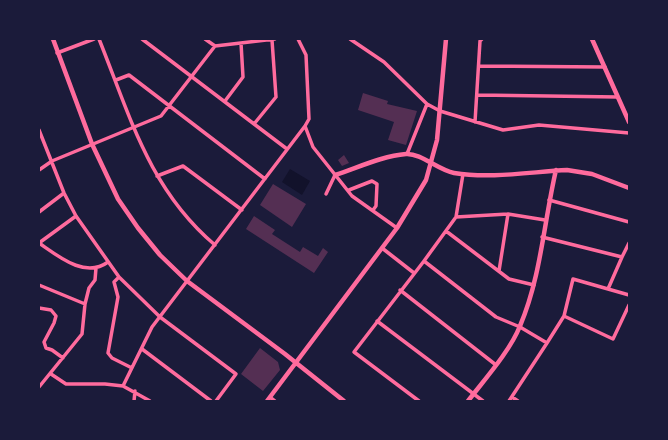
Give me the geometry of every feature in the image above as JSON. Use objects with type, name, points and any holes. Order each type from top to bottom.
[{"type":"street","points":[[53,39],[92,144],[118,199],[138,228],[160,255],[188,281],[296,363],[340,400]]},
{"type":"street","points":[[57,53],[94,39]]},
{"type":"street","points":[[99,39],[134,127],[157,176],[174,204],[214,246]]},
{"type":"street","points":[[142,39],[287,149]]},
{"type":"street","points":[[206,39],[214,46],[275,39]]},
{"type":"street","points":[[123,386],[152,327],[305,126],[309,118],[306,55],[298,39]]},
{"type":"street","points":[[350,39],[384,62],[427,104],[440,111],[503,130],[539,125],[629,133]]},
{"type":"street","points":[[275,401],[268,399],[397,228],[417,198],[426,180],[432,163],[437,140],[446,39]]},
{"type":"street","points":[[475,122],[480,66],[480,41],[482,39]]},
{"type":"street","points":[[592,39],[629,122]]},
{"type":"street","points":[[254,124],[276,97],[272,40]]},
{"type":"street","points":[[225,101],[243,77],[240,43]]},
{"type":"street","points":[[39,170],[52,161],[161,116],[214,46]]},
{"type":"street","points":[[480,66],[605,67]]},
{"type":"street","points":[[116,80],[129,75],[265,179]]},
{"type":"street","points":[[477,95],[618,97]]},
{"type":"street","points":[[407,154],[427,104]]},
{"type":"street","points":[[305,126],[313,147],[349,190],[352,196],[397,228]]},
{"type":"street","points":[[39,132],[64,193],[76,216],[119,277],[160,316],[236,374],[216,401]]},
{"type":"street","points":[[326,194],[335,175],[407,154],[452,172],[473,176],[556,170],[580,171],[629,188]]},
{"type":"street","points":[[157,176],[183,166],[242,210]]},
{"type":"street","points":[[468,401],[496,365],[520,326],[534,285],[545,220],[556,170]]},
{"type":"street","points":[[419,401],[354,352],[456,217],[463,174]]},
{"type":"street","points":[[349,190],[372,181],[377,184],[376,206],[373,210]]},
{"type":"street","points":[[39,212],[64,193]]},
{"type":"street","points":[[549,200],[629,222]]},
{"type":"street","points":[[456,217],[508,214],[545,220]]},
{"type":"street","points":[[499,271],[508,214]]},
{"type":"street","points":[[76,216],[39,243],[73,266],[96,268],[101,267],[108,262]]},
{"type":"street","points":[[446,231],[510,279],[534,285]]},
{"type":"street","points":[[542,238],[622,257]]},
{"type":"street","points":[[608,289],[629,243]]},
{"type":"street","points":[[382,248],[414,273]]},
{"type":"street","points":[[424,261],[496,317],[520,326],[547,343]]},
{"type":"street","points":[[39,387],[82,334],[85,304],[89,288],[95,280],[96,268]]},
{"type":"street","points":[[119,277],[114,282],[118,297],[108,353],[112,358],[132,368]]},
{"type":"street","points":[[509,401],[564,316],[573,279],[629,296]]},
{"type":"street","points":[[39,285],[85,304]]},
{"type":"street","points":[[400,290],[496,365]]},
{"type":"street","points":[[564,316],[613,338],[629,305]]},
{"type":"street","points":[[39,308],[51,310],[56,316],[44,342],[46,348],[52,350],[63,358]]},
{"type":"street","points":[[377,321],[483,401]]},
{"type":"street","points":[[142,349],[211,401]]},
{"type":"street","points":[[51,374],[66,384],[105,384],[123,386],[135,391],[150,401]]},
{"type":"street","points":[[134,401],[135,391]]},
{"type":"street","points":[[512,397],[518,401]]},
{"type":"shaded area","points":[[290,169],[310,181],[302,195],[282,182]]},
{"type":"building","points":[[363,93],[388,101],[387,104],[417,111],[406,145],[388,140],[394,122],[358,110]]},
{"type":"building","points":[[344,155],[349,163],[342,166],[338,160]]},
{"type":"building","points":[[273,184],[306,204],[292,227],[260,205]]},
{"type":"building","points":[[254,216],[275,230],[272,234],[300,252],[303,247],[318,256],[323,248],[328,252],[314,273],[246,229]]},
{"type":"building","points":[[260,348],[278,362],[280,370],[263,391],[241,374]]}]
